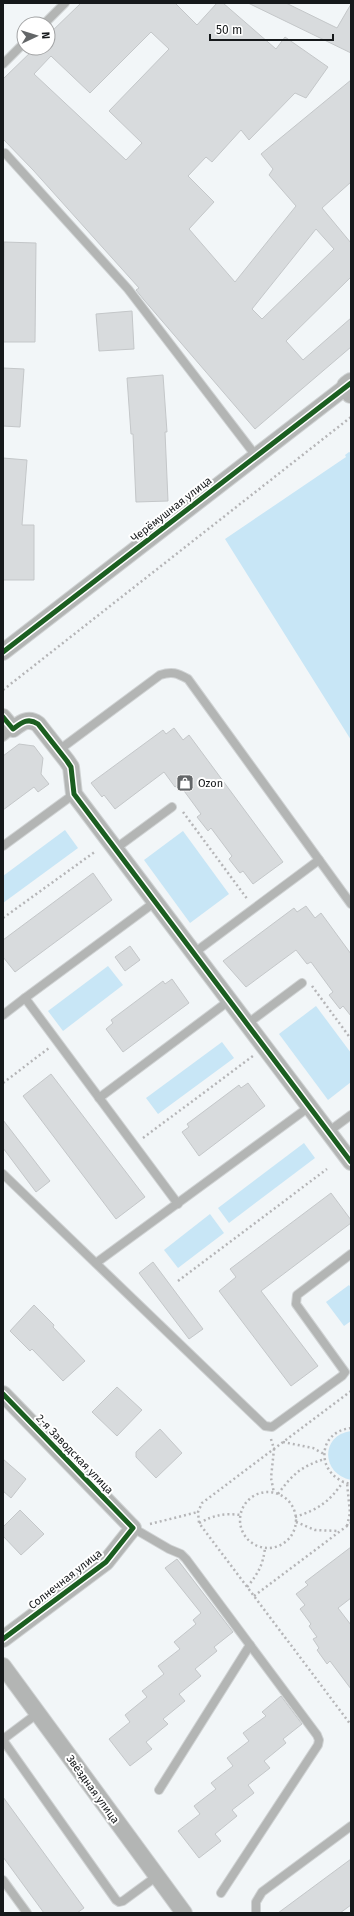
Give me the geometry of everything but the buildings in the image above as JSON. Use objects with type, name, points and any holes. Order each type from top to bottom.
[{"type":"street","name":"Черёмушная улица","points":[[3,652],[256,456],[350,387]]},
{"type":"street","points":[[3,717],[8,733],[22,722],[34,721],[59,750],[70,766],[74,794],[351,1162]]},
{"type":"street","name":"2-я Заводская улица","points":[[3,1394],[133,1528]]},
{"type":"street","name":"Солнечная улица","points":[[3,1639],[106,1562],[133,1528]]},
{"type":"street","name":"Звёздная улица","points":[[3,1666],[184,1913]]},
{"type":"lane","points":[[52,16],[65,3]]},
{"type":"lane","points":[[3,64],[16,51]]},
{"type":"lane","points":[[3,154],[4,153],[128,289],[256,456]]},
{"type":"lane","points":[[59,750],[160,674],[170,672],[178,673],[188,679],[351,904]]},
{"type":"lane","points":[[3,846],[74,794]]},
{"type":"lane","points":[[112,845],[172,807]]},
{"type":"lane","points":[[194,953],[319,860]]},
{"type":"lane","points":[[3,1015],[155,902]]},
{"type":"lane","points":[[247,1024],[302,983]]},
{"type":"lane","points":[[25,998],[178,1204]]},
{"type":"lane","points":[[99,1098],[230,1000]]},
{"type":"lane","points":[[96,1263],[309,1107]]},
{"type":"lane","points":[[328,1132],[351,1115]]},
{"type":"lane","points":[[3,1174],[259,1421],[269,1427],[272,1427],[342,1376],[345,1372],[296,1304],[295,1299],[297,1295],[351,1254]]},
{"type":"lane","points":[[133,1528],[169,1549],[181,1554],[317,1735],[319,1740],[318,1745],[221,1893]]},
{"type":"lane","points":[[159,1790],[250,1645]]},
{"type":"lane","points":[[38,1713],[6,1736],[4,1740],[5,1743],[116,1900],[119,1902],[123,1901],[157,1876]]},
{"type":"lane","points":[[256,1913],[256,1902],[262,1892],[351,1826]]},
{"type":"lane","points":[[3,1880],[27,1913]]},
{"type":"path","points":[[3,690],[351,417]]},
{"type":"path","points":[[172,807],[176,806],[180,808],[254,908]]},
{"type":"path","points":[[3,918],[112,845]]},
{"type":"path","points":[[302,983],[306,982],[310,984],[351,1039]]},
{"type":"path","points":[[3,1083],[57,1042]]},
{"type":"path","points":[[134,1145],[265,1048]]},
{"type":"path","points":[[178,1281],[327,1169]]},
{"type":"path","points":[[351,1391],[202,1503],[198,1512],[199,1523],[351,1725]]},
{"type":"path","points":[[351,1428],[337,1432],[330,1438],[324,1454],[329,1471],[335,1478],[342,1482],[351,1484]]},
{"type":"path","points":[[283,1442],[313,1448],[324,1454]]},
{"type":"path","points":[[274,1449],[271,1478],[274,1493]]},
{"type":"path","points":[[278,1494],[292,1476],[309,1464],[325,1459]]},
{"type":"path","points":[[295,1516],[316,1510],[332,1497],[342,1482]]},
{"type":"path","points":[[346,1526],[350,1513],[347,1483]]},
{"type":"path","points":[[260,1493],[278,1494],[285,1498],[291,1505],[296,1522],[294,1530],[284,1544],[276,1548],[264,1548],[250,1542],[244,1536],[241,1528],[241,1515],[246,1503],[252,1497],[260,1493]]},
{"type":"path","points":[[133,1528],[198,1512]]},
{"type":"path","points":[[199,1523],[214,1516],[227,1514],[241,1515]]},
{"type":"path","points":[[296,1522],[315,1530],[340,1531]]},
{"type":"path","points":[[254,1596],[351,1523]]},
{"type":"path","points":[[247,1587],[257,1575],[263,1562],[264,1548]]},
{"type":"shaded area","points":[[349,452],[351,453],[351,740],[225,539],[346,457],[345,455]]},
{"type":"shaded area","points":[[65,830],[78,848],[3,903],[3,876]]},
{"type":"shaded area","points":[[183,831],[229,894],[190,923],[144,860]]},
{"type":"shaded area","points":[[108,966],[123,985],[63,1031],[48,1011]]},
{"type":"shaded area","points":[[316,1006],[351,1053],[351,1082],[328,1100],[279,1034]]},
{"type":"shaded area","points":[[222,1042],[234,1058],[158,1114],[146,1098]]},
{"type":"shaded area","points":[[304,1143],[315,1158],[229,1223],[218,1208]]},
{"type":"shaded area","points":[[210,1214],[224,1233],[178,1268],[164,1250]]},
{"type":"shaded area","points":[[349,1285],[351,1288],[351,1321],[344,1326],[326,1302]]},
{"type":"shaded area","points":[[351,1431],[351,1480],[341,1476],[334,1470],[328,1455],[329,1447],[334,1440],[341,1434]]},
{"type":"cycle path","points":[[3,652],[351,383]]},
{"type":"cycle path","points":[[3,717],[13,729],[28,721],[38,724],[67,761],[71,767],[74,794],[351,1162]]},
{"type":"cycle path","points":[[3,1394],[133,1528],[106,1562],[3,1639]]},
{"type":"place","name":"Ozon","points":[[185,783]]}]
